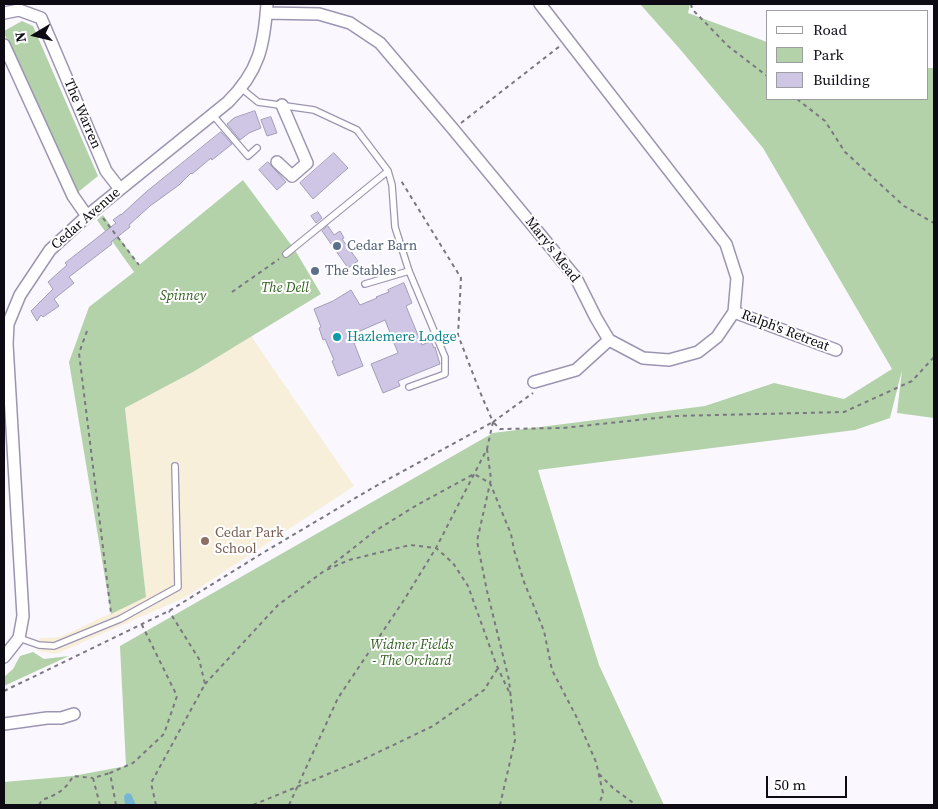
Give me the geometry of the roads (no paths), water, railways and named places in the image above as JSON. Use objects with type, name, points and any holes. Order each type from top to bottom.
[{"type":"street","points":[[534,382],[576,370],[609,340],[643,358],[669,360],[698,352],[717,337],[734,312],[736,278],[726,244],[540,4]]},
{"type":"street","name":"Cedar Avenue","points":[[4,657],[19,638],[23,616],[8,421],[8,324],[20,294],[50,250],[91,213],[241,88],[252,72],[262,46],[266,8]]},
{"type":"street","name":"Mary's Mead","points":[[266,8],[319,14],[350,23],[380,43],[576,278],[609,340]]},
{"type":"street","name":"The Warren","points":[[4,13],[19,10],[41,18],[106,171],[120,189]]},
{"type":"street","points":[[4,45],[73,196],[91,213]]},
{"type":"street","points":[[277,162],[292,176],[307,163],[282,105]]},
{"type":"street","name":"Ralph's Retreat","points":[[734,312],[836,350]]},
{"type":"street","points":[[4,724],[61,718],[74,714]]},
{"type":"lane","points":[[241,88],[258,102],[314,110],[357,130],[388,171],[392,185],[395,228],[409,272],[445,357],[445,374],[409,387]]},
{"type":"lane","points":[[212,114],[248,156],[257,148]]},
{"type":"lane","points":[[286,254],[388,171]]},
{"type":"lane","points":[[365,284],[409,272]]},
{"type":"lane","points":[[19,638],[39,645],[54,646],[120,619],[178,587],[175,466]]},
{"type":"water","points":[[127,793],[131,794],[136,805],[125,805],[124,796]]},
{"type":"place","name":"Cedar Barn","points":[[337,246]]},
{"type":"place","name":"The Stables","points":[[315,271]]},
{"type":"place","name":"Hazlemere Lodge","points":[[337,337]]},
{"type":"place","name":"Cedar Park School","points":[[205,541]]},
{"type":"park label","name":"The Dell","points":[[285,288]]},
{"type":"park label","name":"Spinney","points":[[183,296]]},
{"type":"park label","name":"Widmer Fields - The Orchard","points":[[412,654]]}]
